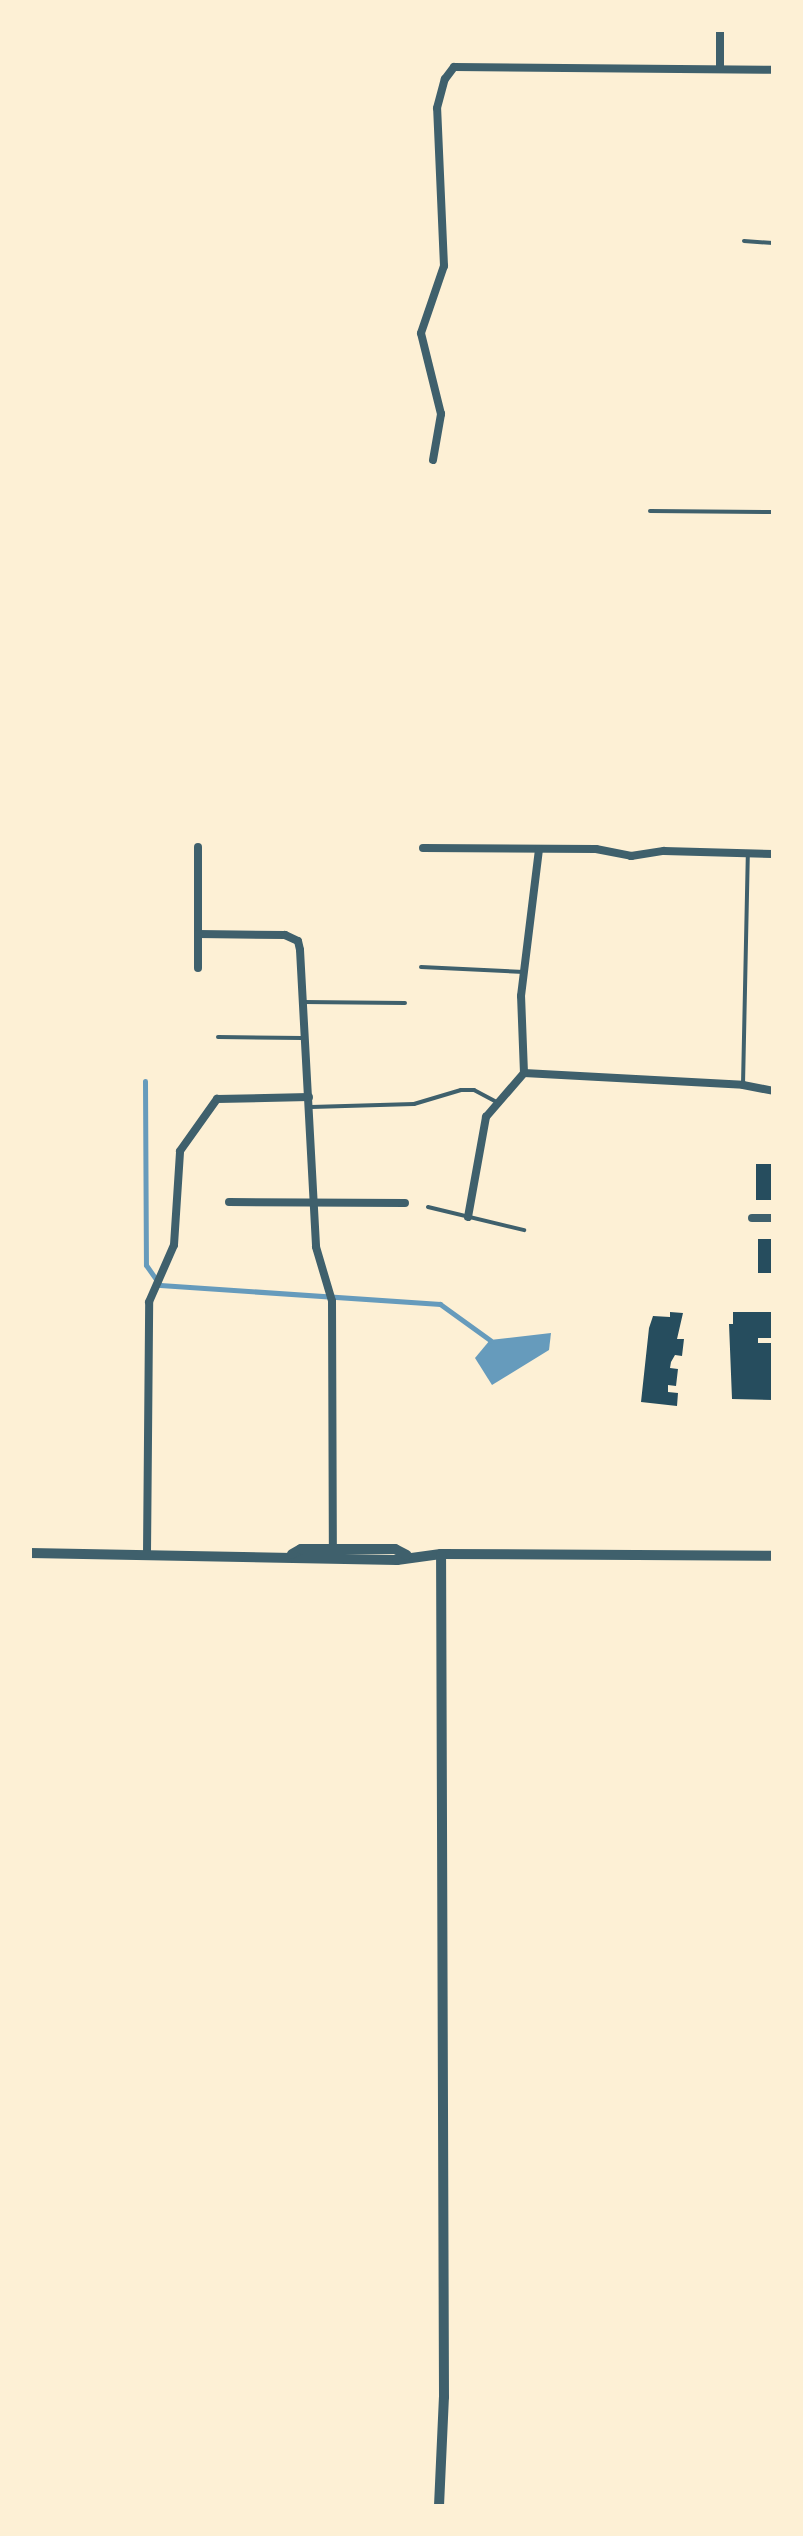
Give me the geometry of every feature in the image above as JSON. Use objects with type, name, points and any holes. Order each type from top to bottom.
[{"type":"street","points":[[720,30],[720,69]]},
{"type":"street","points":[[433,460],[441,414],[421,333],[444,266],[437,108],[445,79],[454,67],[773,70]]},
{"type":"street","points":[[198,847],[198,968]]},
{"type":"street","points":[[423,848],[596,849],[631,856],[664,851],[773,854]]},
{"type":"street","points":[[468,1217],[486,1117],[495,1101],[524,1073],[524,972],[539,849]]},
{"type":"street","points":[[198,934],[293,937],[300,950],[302,1038],[310,1102],[316,1247],[332,1301],[333,1550]]},
{"type":"street","points":[[524,1073],[743,1085],[773,1091]]},
{"type":"street","points":[[147,1553],[149,1302],[177,1230],[180,1151],[217,1099],[310,1102]]},
{"type":"street","points":[[229,1202],[405,1203]]},
{"type":"street","points":[[752,1218],[773,1218]]},
{"type":"street","points":[[30,1553],[292,1554],[395,1549],[407,1555]]},
{"type":"street","points":[[292,1554],[302,1559],[397,1560],[407,1555],[441,1554],[773,1556]]},
{"type":"street","points":[[439,2506],[444,2397],[441,1554]]},
{"type":"lane","points":[[744,241],[773,243]]},
{"type":"lane","points":[[650,511],[773,512]]},
{"type":"lane","points":[[743,1085],[748,853]]},
{"type":"lane","points":[[421,967],[524,972]]},
{"type":"lane","points":[[301,1002],[405,1003]]},
{"type":"lane","points":[[218,1037],[302,1038]]},
{"type":"lane","points":[[310,1102],[414,1104],[461,1090],[474,1090],[495,1101]]},
{"type":"lane","points":[[428,1207],[524,1230]]},
{"type":"water","points":[[551,1333],[549,1350],[492,1385],[475,1358],[490,1340]]},
{"type":"building","points":[[756,1164],[773,1164],[773,1200],[756,1200]]},
{"type":"building","points":[[758,1239],[773,1239],[773,1273],[758,1273]]},
{"type":"building","points":[[670,1312],[683,1313],[677,1339],[684,1339],[682,1356],[675,1355],[670,1368],[678,1369],[676,1386],[668,1385],[668,1392],[678,1393],[677,1406],[641,1402],[649,1328],[653,1316],[670,1317]]},
{"type":"building","points":[[733,1312],[773,1312],[773,1338],[758,1338],[758,1343],[773,1343],[773,1400],[732,1399],[729,1324],[733,1324]]},
{"type":"waterway","points":[[145,1081],[146,1265],[160,1285],[440,1304],[490,1340]]}]
